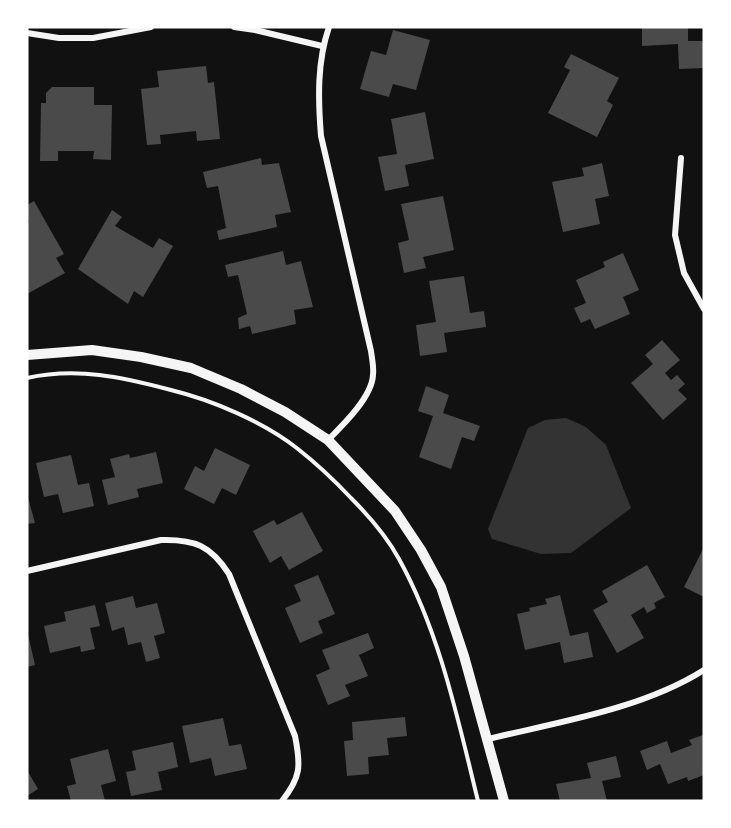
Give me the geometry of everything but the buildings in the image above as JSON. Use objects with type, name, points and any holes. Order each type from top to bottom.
[{"type":"street","points":[[27,33],[59,38],[93,38],[151,27]]},
{"type":"street","points":[[234,27],[322,46]]},
{"type":"street","points":[[328,440],[345,424],[365,397],[374,377],[371,351],[321,136],[318,100],[322,46],[329,27]]},
{"type":"street","points":[[681,158],[675,235],[684,273],[704,309]]},
{"type":"street","points":[[27,355],[92,350],[141,357],[191,368],[241,389],[285,412],[328,440],[395,511],[421,550],[441,587],[454,623],[504,801]]},
{"type":"street","points":[[27,571],[161,540],[182,539],[202,546],[219,558],[229,574],[295,736],[300,761],[294,786],[282,801]]},
{"type":"street","points":[[488,739],[633,703],[687,681],[704,670]]},
{"type":"path","points":[[27,378],[80,373],[120,376],[190,395],[246,417],[297,447],[336,482],[367,514],[399,558],[421,607],[438,651],[478,801]]},
{"type":"shaded area","points":[[566,418],[586,427],[606,445],[631,508],[571,553],[541,554],[492,539],[488,529],[528,428],[545,420]]}]
